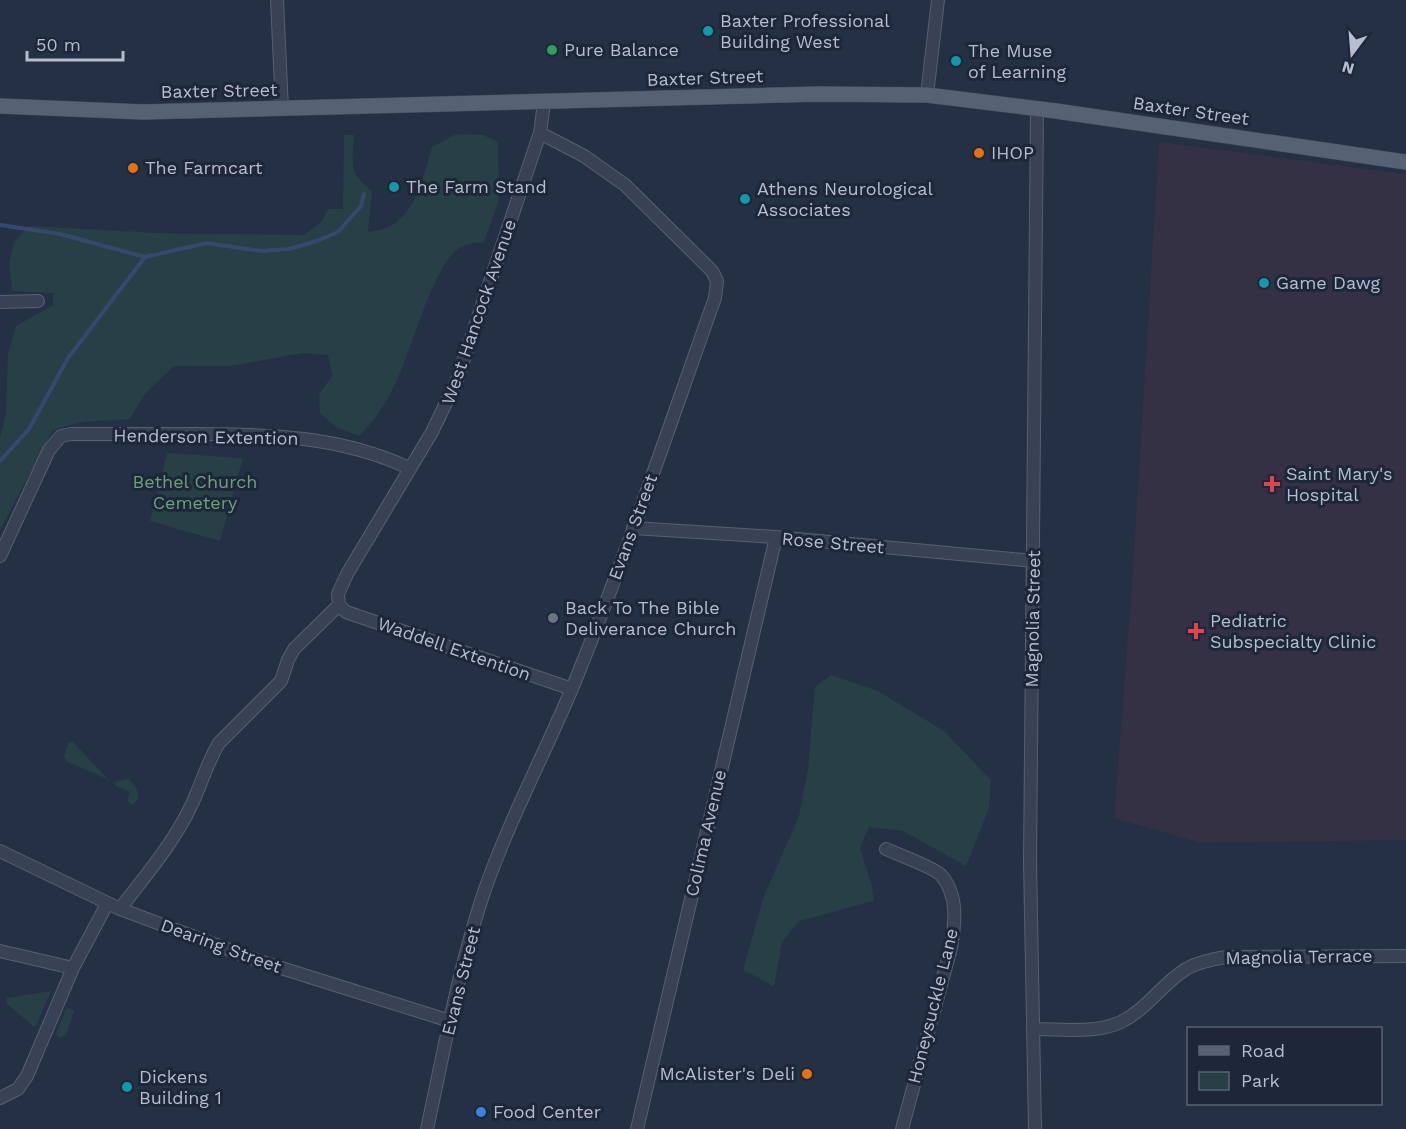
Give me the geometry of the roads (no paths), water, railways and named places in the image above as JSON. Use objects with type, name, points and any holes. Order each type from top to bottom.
[{"type":"main road","name":"Baxter Street","points":[[0,106],[143,112],[818,94],[927,95],[1406,162]]},
{"type":"street","points":[[277,0],[282,109]]},
{"type":"street","points":[[927,95],[938,0]]},
{"type":"street","name":"West Hancock Avenue","points":[[339,605],[338,594],[346,574],[432,432],[457,380],[540,133],[544,103]]},
{"type":"street","name":"Magnolia Street","points":[[1035,1129],[1030,861],[1037,109]]},
{"type":"street","name":"Evans Street","points":[[427,1129],[471,935],[496,861],[572,689],[633,528],[715,298],[717,281],[712,271],[625,185],[584,156],[540,133]]},
{"type":"street","points":[[0,303],[38,301]]},
{"type":"street","name":"Henderson Extention","points":[[0,556],[48,450],[61,436],[71,434],[285,436],[322,441],[372,454],[409,468]]},
{"type":"street","name":"Rose Street","points":[[633,528],[776,537],[1034,561]]},
{"type":"street","name":"Colima Avenue","points":[[637,1129],[776,537]]},
{"type":"street","points":[[120,909],[176,831],[190,807],[219,743],[281,681],[294,649],[339,605]]},
{"type":"street","name":"Waddell Extention","points":[[339,605],[346,612],[572,689]]},
{"type":"street","name":"Honeysuckle Lane","points":[[886,849],[940,874],[952,894],[955,922],[951,948],[902,1129]]},
{"type":"street","name":"Dearing Street","points":[[0,851],[120,909],[262,962],[450,1021]]},
{"type":"street","points":[[0,1098],[18,1089],[27,1076],[72,968],[107,904]]},
{"type":"street","points":[[0,951],[72,968]]},
{"type":"street","name":"Magnolia Terrace","points":[[1034,1029],[1097,1028],[1120,1023],[1142,1008],[1185,970],[1210,960],[1226,957],[1406,956]]},
{"type":"waterway","points":[[0,225],[60,234],[145,257],[207,243],[261,251],[289,249],[338,232],[361,206],[364,194]]},
{"type":"waterway","points":[[0,461],[29,429],[68,358],[145,257]]},
{"type":"place","name":"Baxter Professional Building West","points":[[708,31]]},
{"type":"place","name":"Pure Balance","points":[[552,50]]},
{"type":"place","name":"The Muse of Learning","points":[[956,61]]},
{"type":"place","name":"IHOP","points":[[979,153]]},
{"type":"place","name":"The Farmcart","points":[[133,168]]},
{"type":"place","name":"The Farm Stand","points":[[394,187]]},
{"type":"place","name":"Athens Neurological Associates","points":[[745,199]]},
{"type":"place","name":"Game Dawg","points":[[1264,283]]},
{"type":"place","name":"Saint Mary's Hospital","points":[[1272,484]]},
{"type":"place","name":"Back To The Bible Deliverance Church","points":[[553,618]]},
{"type":"place","name":"Pediatric Subspecialty Clinic","points":[[1196,631]]},
{"type":"place","name":"McAlister's Deli","points":[[807,1074]]},
{"type":"place","name":"Dickens Building 1","points":[[127,1087]]},
{"type":"place","name":"Food Center","points":[[481,1112]]},
{"type":"park label","name":"Bethel Church Cemetery","points":[[195,492]]}]
